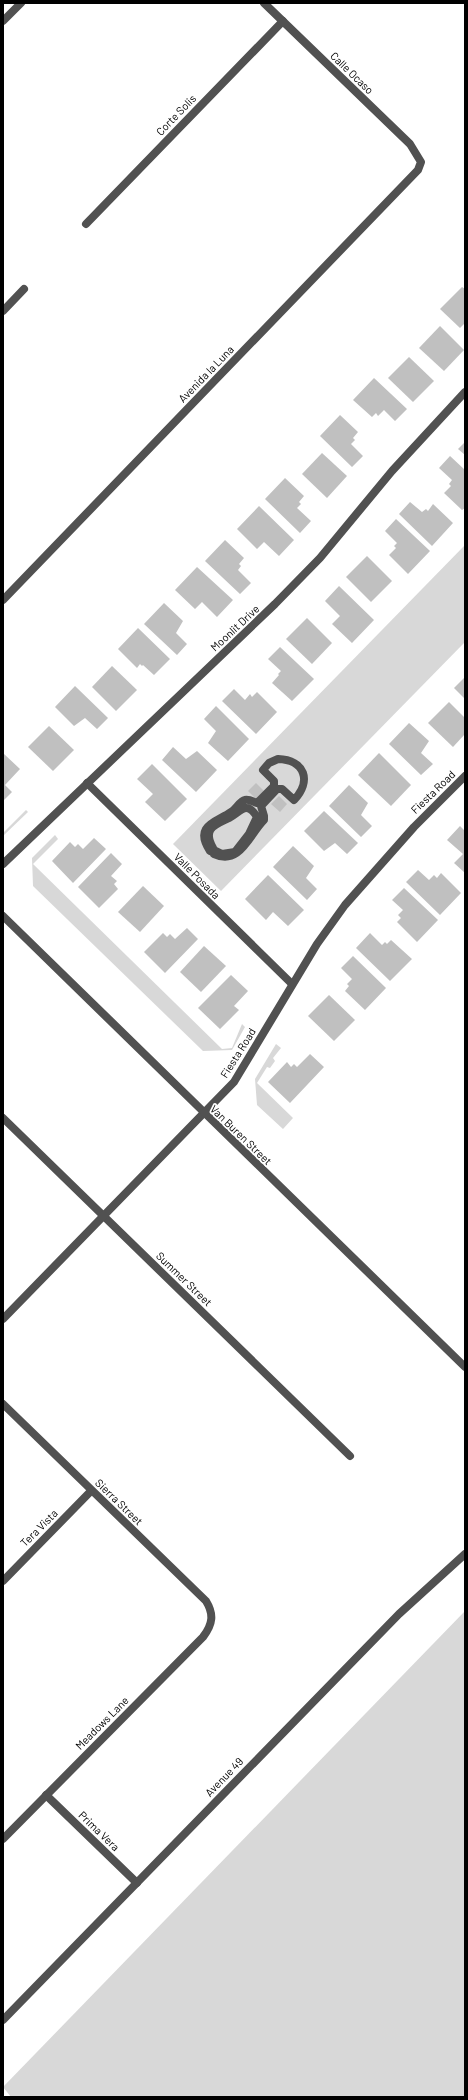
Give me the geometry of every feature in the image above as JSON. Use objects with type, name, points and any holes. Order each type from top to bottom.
[{"type":"street","points":[[3,21],[21,3]]},
{"type":"street","name":"Calle Ocaso","points":[[264,3],[410,144],[418,154],[421,162]]},
{"type":"street","name":"Corte Solis","points":[[86,224],[282,21]]},
{"type":"street","name":"Avenida la Luna","points":[[3,600],[410,179],[418,170],[421,162]]},
{"type":"street","points":[[3,311],[24,289]]},
{"type":"street","name":"Moonlit Drive","points":[[3,864],[276,604],[320,558],[392,471],[465,392]]},
{"type":"street","points":[[278,759],[289,760],[299,765],[303,774],[304,784],[300,793],[294,800],[282,789],[277,789],[260,806],[264,820],[241,850],[230,857],[214,854],[216,851],[222,854],[235,852],[255,823],[257,816],[253,811],[247,808],[241,809],[237,812],[230,818],[213,826],[209,838],[213,848],[210,851],[205,836],[211,823],[233,811],[244,800],[247,799],[257,803],[274,786],[274,781],[263,770],[269,763],[278,759]]},
{"type":"street","name":"Fiesta Road","points":[[3,1319],[234,1082],[292,984],[345,904],[414,827],[465,776]]},
{"type":"street","name":"Valle Posada","points":[[87,783],[292,984]]},
{"type":"street","name":"Van Buren Street","points":[[3,916],[204,1114],[465,1367]]},
{"type":"street","name":"Summer Street","points":[[3,1118],[350,1456]]},
{"type":"street","name":"Sierra Street","points":[[3,1404],[206,1601],[211,1609],[212,1619]]},
{"type":"street","name":"Tera Vista","points":[[3,1580],[91,1491]]},
{"type":"street","name":"Avenue 49","points":[[3,2020],[399,1614],[465,1554]]},
{"type":"street","name":"Meadows Lane","points":[[3,1839],[203,1637],[209,1629],[212,1619]]},
{"type":"street","name":"Prima Vera","points":[[46,1795],[137,1883]]},
{"type":"shaded area","points":[[465,545],[465,642],[221,891],[173,844]]},
{"type":"shaded area","points":[[26,810],[28,812],[3,836],[3,833]]},
{"type":"shaded area","points":[[55,835],[58,839],[33,864],[222,1049],[232,1048],[242,1024],[245,1027],[232,1050],[203,1051],[33,886],[32,858]]},
{"type":"shaded area","points":[[276,1044],[281,1048],[273,1058],[275,1061],[270,1068],[267,1067],[257,1083],[293,1118],[283,1129],[257,1105],[255,1079]]},
{"type":"shaded area","points":[[465,1611],[465,2097],[11,2097],[3,2087]]},
{"type":"building","points":[[462,287],[465,289],[465,323],[460,328],[440,309]]},
{"type":"building","points":[[440,326],[464,350],[444,371],[419,348]]},
{"type":"building","points":[[409,357],[434,381],[413,402],[388,378]]},
{"type":"building","points":[[374,378],[407,409],[395,421],[384,410],[378,416],[376,413],[372,417],[353,400]]},
{"type":"building","points":[[340,415],[358,432],[353,438],[355,440],[351,444],[363,456],[352,467],[320,436]]},
{"type":"building","points":[[465,442],[465,455],[458,449]]},
{"type":"building","points":[[322,453],[347,476],[327,498],[302,474]]},
{"type":"building","points":[[450,456],[465,470],[465,508],[462,510],[444,493],[451,486],[449,484],[452,480],[439,468]]},
{"type":"building","points":[[285,478],[304,496],[299,502],[301,504],[297,508],[311,521],[300,533],[265,499]]},
{"type":"building","points":[[410,502],[422,512],[426,509],[428,511],[433,504],[453,523],[432,546],[399,514]]},
{"type":"building","points":[[259,506],[294,540],[279,556],[264,542],[257,549],[237,529]]},
{"type":"building","points":[[396,519],[430,551],[408,574],[389,555],[396,548],[394,546],[397,543],[385,531]]},
{"type":"building","points":[[225,540],[244,558],[239,564],[241,566],[238,570],[251,583],[240,594],[205,561]]},
{"type":"building","points":[[367,556],[392,581],[371,602],[346,577]]},
{"type":"building","points":[[197,567],[233,600],[217,617],[202,602],[195,609],[175,590]]},
{"type":"building","points":[[339,586],[374,620],[352,643],[332,624],[340,616],[325,601]]},
{"type":"building","points":[[164,603],[183,621],[176,633],[187,644],[177,655],[144,624]]},
{"type":"building","points":[[307,618],[332,643],[312,664],[286,639]]},
{"type":"building","points":[[138,628],[170,659],[154,675],[143,665],[142,666],[140,664],[137,668],[118,649]]},
{"type":"building","points":[[280,647],[314,679],[292,701],[272,683],[281,671],[268,659]]},
{"type":"building","points":[[112,666],[137,690],[116,711],[92,687]]},
{"type":"building","points":[[465,677],[465,699],[454,688]]},
{"type":"building","points":[[75,686],[108,718],[97,729],[85,718],[74,726],[55,707]]},
{"type":"building","points":[[234,689],[245,700],[250,694],[252,697],[257,692],[277,712],[256,734],[222,701]]},
{"type":"building","points":[[449,702],[465,718],[465,734],[453,747],[428,723]]},
{"type":"building","points":[[216,706],[249,739],[228,761],[208,743],[216,731],[204,719]]},
{"type":"building","points":[[409,723],[429,741],[421,753],[433,764],[421,775],[389,744]]},
{"type":"building","points":[[49,726],[74,750],[53,771],[28,747]]},
{"type":"building","points":[[173,747],[186,759],[197,751],[217,770],[196,792],[162,760]]},
{"type":"building","points":[[3,753],[20,769],[5,785],[12,792],[3,801]]},
{"type":"building","points":[[379,753],[411,785],[391,806],[358,775]]},
{"type":"building","points":[[152,764],[187,799],[165,821],[145,802],[153,794],[137,779]]},
{"type":"building","points":[[256,783],[264,791],[256,799],[248,791]]},
{"type":"building","points":[[349,785],[368,803],[361,815],[372,826],[361,837],[329,806]]},
{"type":"building","points":[[279,796],[287,804],[280,812],[271,804]]},
{"type":"building","points":[[324,811],[358,843],[347,854],[335,843],[324,851],[304,831]]},
{"type":"building","points":[[460,826],[465,831],[465,873],[454,863],[463,854],[447,840]]},
{"type":"building","points":[[94,838],[106,849],[73,883],[52,861],[70,842],[75,847],[78,844],[83,849]]},
{"type":"building","points":[[293,846],[314,866],[306,878],[317,889],[307,900],[273,867]]},
{"type":"building","points":[[111,853],[122,864],[111,876],[117,881],[114,884],[118,889],[99,908],[78,887]]},
{"type":"building","points":[[418,870],[429,880],[434,875],[437,878],[441,873],[461,893],[440,915],[406,882]]},
{"type":"building","points":[[268,875],[304,910],[288,926],[273,912],[266,920],[245,899]]},
{"type":"building","points":[[143,886],[164,906],[140,932],[118,912]]},
{"type":"building","points":[[404,888],[438,920],[417,942],[397,922],[401,918],[398,915],[403,910],[392,900]]},
{"type":"building","points":[[187,928],[198,939],[165,973],[144,952],[163,933],[167,937],[170,934],[175,939]]},
{"type":"building","points":[[370,933],[382,945],[385,942],[387,944],[391,940],[412,959],[390,981],[356,948]]},
{"type":"building","points":[[204,946],[226,966],[201,992],[180,972]]},
{"type":"building","points":[[353,956],[386,988],[365,1010],[345,991],[349,986],[347,984],[352,979],[341,968]]},
{"type":"building","points":[[231,975],[248,991],[234,1006],[239,1010],[220,1029],[198,1008]]},
{"type":"building","points":[[329,995],[355,1020],[334,1041],[308,1016]]},
{"type":"building","points":[[310,1054],[324,1067],[290,1103],[268,1082],[287,1062],[291,1067],[294,1064],[297,1067]]}]
